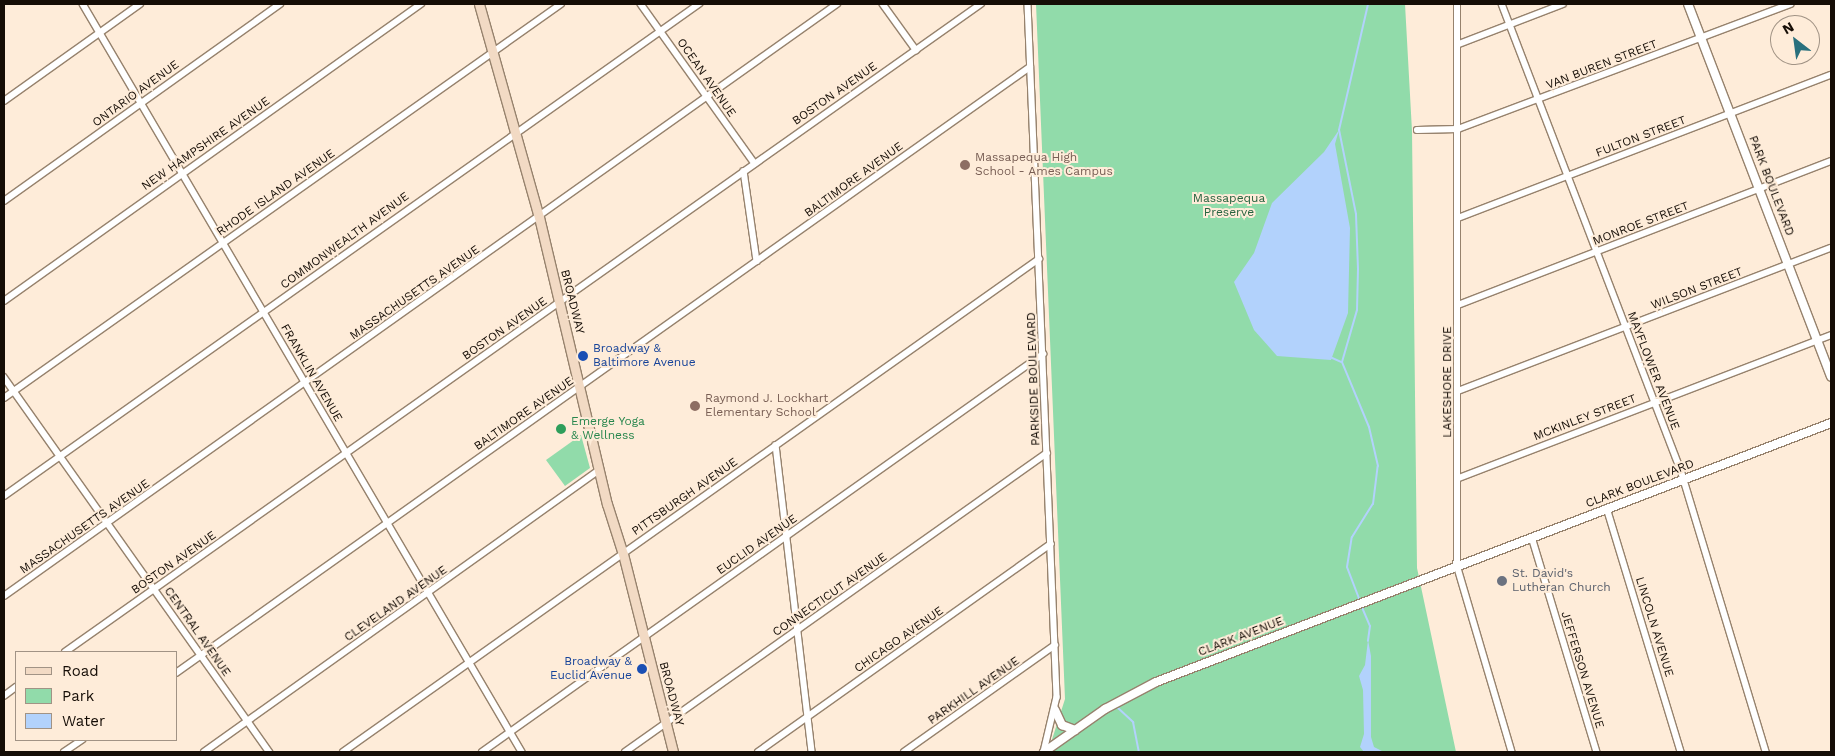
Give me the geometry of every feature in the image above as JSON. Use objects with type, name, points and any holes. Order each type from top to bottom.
[{"type":"main road","name":"BROADWAY","points":[[479,4],[539,217],[599,470],[623,554],[672,752]]},
{"type":"street","name":"FRANKLIN AVENUE","points":[[83,4],[522,752]]},
{"type":"street","points":[[4,101],[140,4]]},
{"type":"street","name":"ONTARIO AVENUE","points":[[4,201],[280,4]]},
{"type":"street","name":"NEW HAMPSHIRE AVENUE","points":[[4,301],[421,4]]},
{"type":"street","name":"RHODE ISLAND AVENUE","points":[[4,398],[560,4]]},
{"type":"street","name":"OCEAN AVENUE","points":[[641,4],[755,164]]},
{"type":"street","name":"COMMONWEALTH AVENUE","points":[[4,496],[700,4]]},
{"type":"street","name":"MASSACHUSETTS AVENUE","points":[[4,596],[838,4]]},
{"type":"street","points":[[883,4],[916,50]]},
{"type":"street","name":"BOSTON AVENUE","points":[[66,651],[981,4]]},
{"type":"street","name":"PARKSIDE BOULEVARD","points":[[1028,4],[1055,645],[1055,710],[1044,752]]},
{"type":"street","name":"LAKESHORE DRIVE","points":[[1458,4],[1459,478],[1457,565],[1512,752]]},
{"type":"street","name":"MAYFLOWER AVENUE","points":[[1502,4],[1683,479],[1766,752]]},
{"type":"street","points":[[1459,44],[1563,4]]},
{"type":"street","name":"PARK BOULEVARD","points":[[1688,4],[1831,376]]},
{"type":"street","name":"VAN BUREN STREET","points":[[1417,130],[1458,130],[1790,4]]},
{"type":"street","name":"BALTIMORE AVENUE","points":[[178,672],[1030,66]]},
{"type":"street","name":"FULTON STREET","points":[[1458,218],[1831,75]]},
{"type":"street","name":"MONROE STREET","points":[[1458,305],[1831,162]]},
{"type":"street","points":[[744,171],[757,261]]},
{"type":"street","name":"WILSON STREET","points":[[1458,391],[1831,248]]},
{"type":"street","name":"PITTSBURGH AVENUE","points":[[343,752],[1039,258]]},
{"type":"street","name":"MCKINLEY STREET","points":[[1459,478],[1831,335]]},
{"type":"street","name":"EUCLID AVENUE","points":[[482,752],[1043,354]]},
{"type":"street","name":"CENTRAL AVENUE","points":[[4,377],[270,752]]},
{"type":"street","name":"CLARK BOULEVARD","points":[[1457,565],[1831,423]]},
{"type":"street","points":[[776,445],[812,752]]},
{"type":"street","name":"CONNECTICUT AVENUE","points":[[625,752],[1047,453]]},
{"type":"street","name":"CLEVELAND AVENUE","points":[[204,752],[428,594],[599,470]]},
{"type":"street","name":"LINCOLN AVENUE","points":[[1607,508],[1681,752]]},
{"type":"street","name":"JEFFERSON AVENUE","points":[[1532,537],[1597,752]]},
{"type":"street","name":"CHICAGO AVENUE","points":[[758,752],[1051,544]]},
{"type":"street","name":"CLARK AVENUE","points":[[1044,752],[1122,699],[1156,682],[1457,565]]},
{"type":"street","name":"PARKHILL AVENUE","points":[[904,752],[1055,645]]},
{"type":"street","points":[[4,696],[15,688]]},
{"type":"street","points":[[1055,710],[1062,725],[1075,730]]},
{"type":"street","points":[[64,752],[80,741]]},
{"type":"green space","name":"Massapequa Preserve","points":[[1036,4],[1405,4],[1412,131],[1417,568],[1456,752],[1048,752],[1065,699]]},
{"type":"green space","points":[[581,435],[590,468],[565,486],[546,460]]},
{"type":"water","points":[[1339,130],[1335,144],[1350,228],[1348,313],[1331,360],[1277,356],[1254,330],[1234,282],[1254,253],[1272,203],[1324,152]]},
{"type":"water","points":[[1368,640],[1371,656],[1371,737],[1374,747],[1384,752],[1364,752],[1360,747],[1364,734],[1363,690],[1359,676],[1365,665]]},
{"type":"waterway","points":[[1360,601],[1347,567],[1352,537],[1373,504],[1378,466],[1369,427],[1342,362],[1357,310],[1358,269],[1356,214],[1339,130],[1368,4]]},
{"type":"waterway","points":[[1330,357],[1341,362]]},
{"type":"waterway","points":[[1361,605],[1370,626],[1368,641]]},
{"type":"waterway","points":[[1118,708],[1133,722],[1139,752]]},
{"type":"place","name":"Massapequa High School - Ames Campus","points":[[965,165]]},
{"type":"place","name":"Broadway & Baltimore Avenue","points":[[583,356]]},
{"type":"place","name":"Raymond J. Lockhart Elementary School","points":[[695,406]]},
{"type":"place","name":"Emerge Yoga & Wellness","points":[[561,429]]},
{"type":"place","name":"St. David's Lutheran Church","points":[[1502,581]]},
{"type":"place","name":"Broadway & Euclid Avenue","points":[[642,669]]}]
